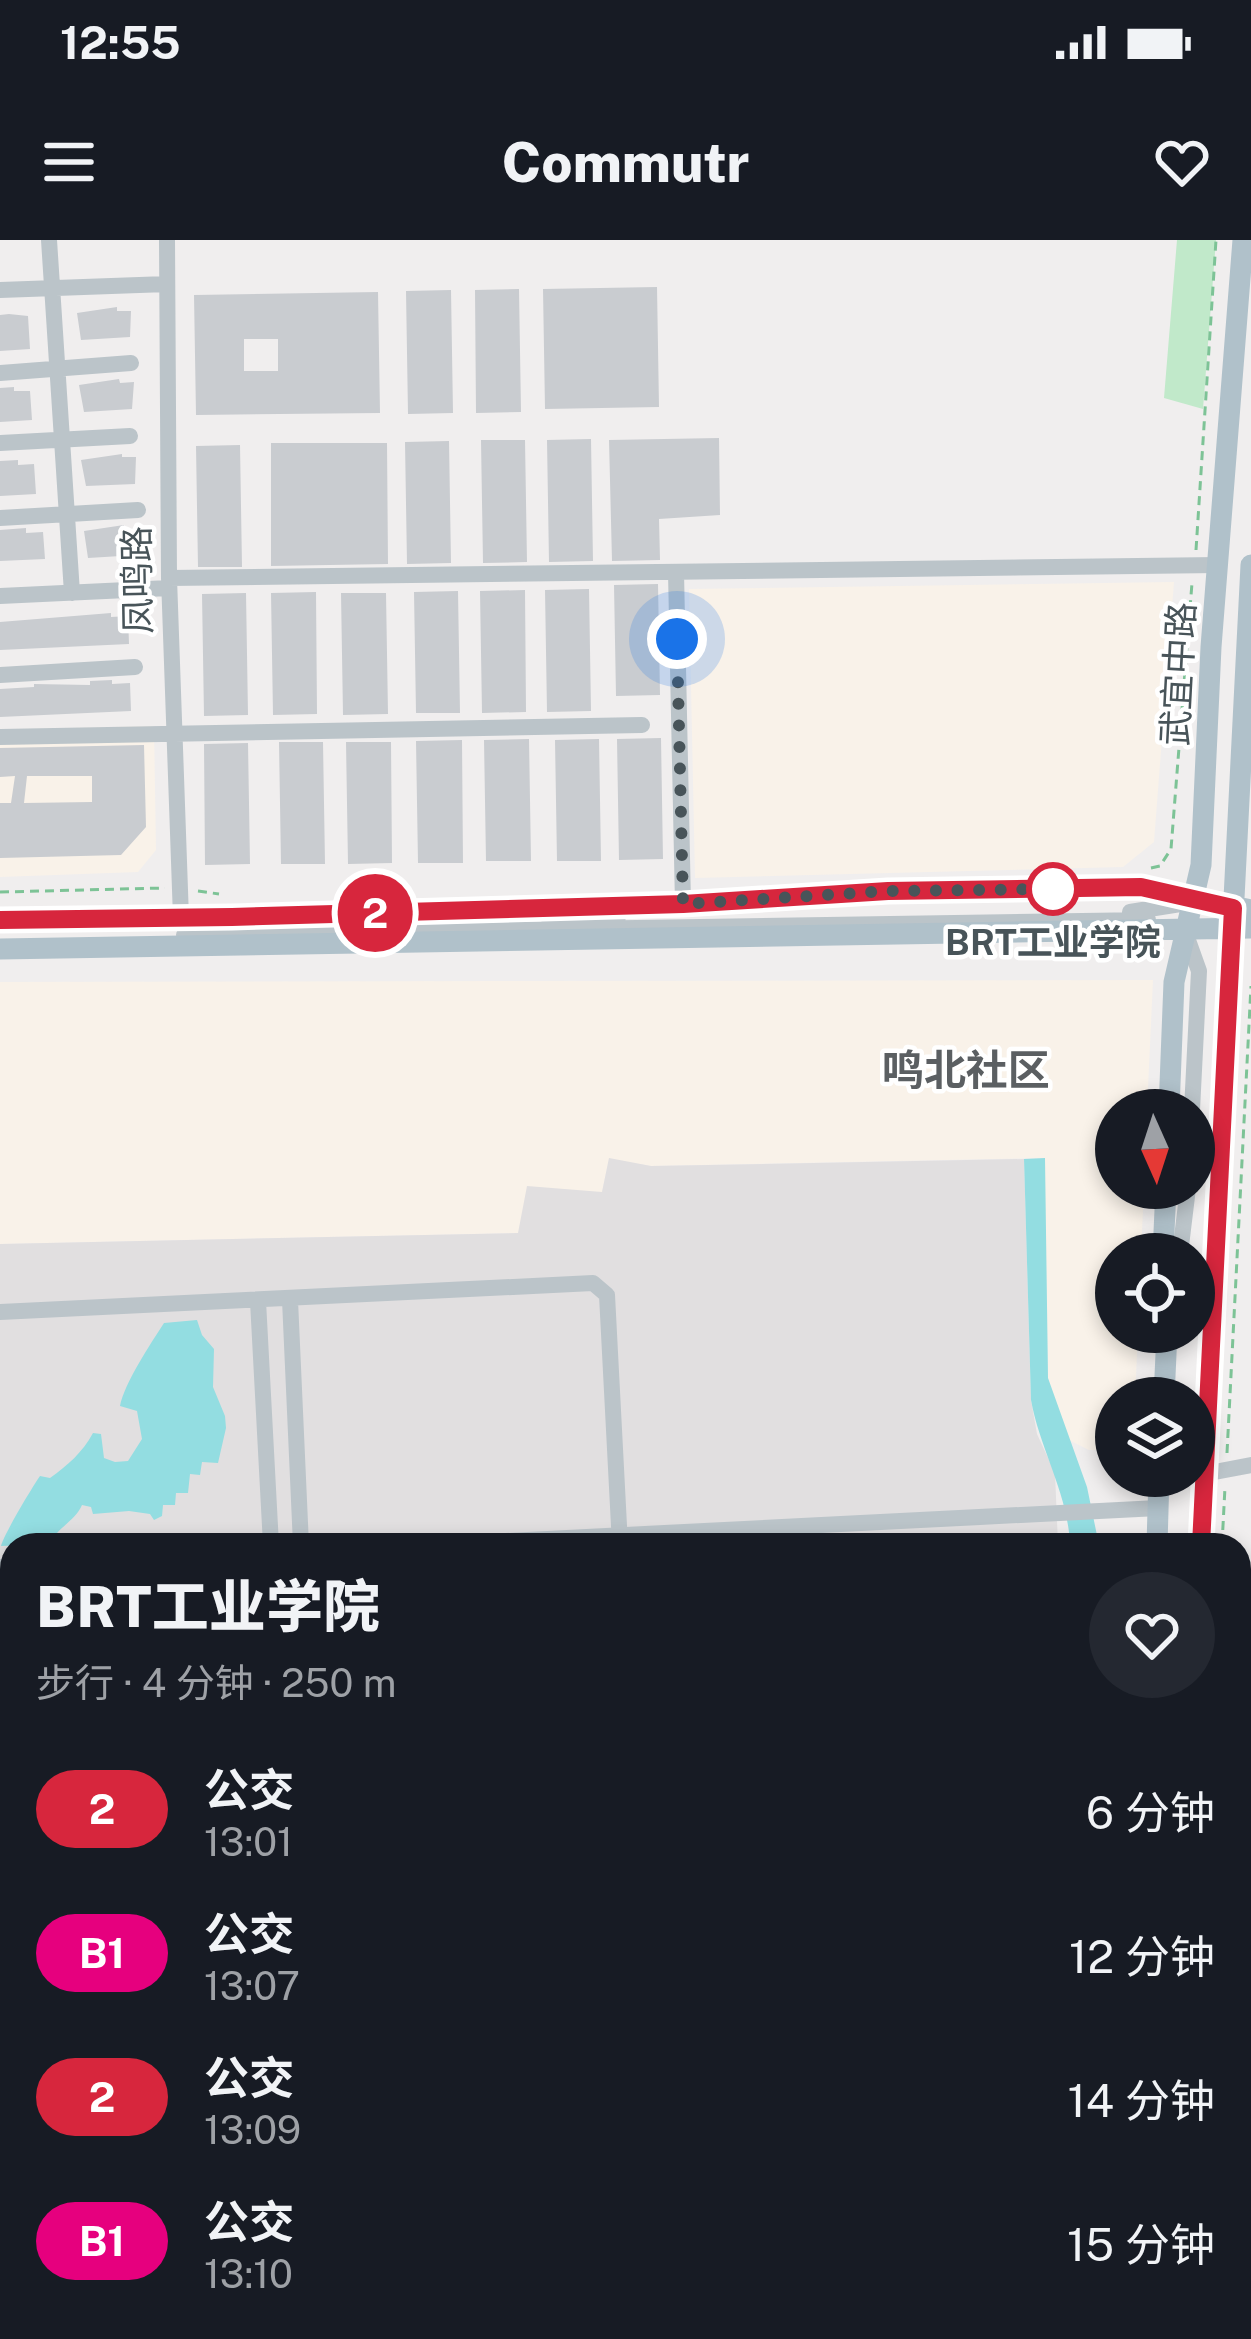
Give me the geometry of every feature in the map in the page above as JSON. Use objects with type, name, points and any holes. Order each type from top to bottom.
[{"type":"main road","name":"武宜中路","points":[[1169,1089],[1174,982],[1201,856],[1243,240]]},
{"type":"main road","name":"武宜中路","points":[[1215,1472],[1242,919],[1251,565]]},
{"type":"main road","points":[[0,924],[683,904],[888,891],[1141,887],[1242,919]]},
{"type":"main road","points":[[0,949],[1187,931],[1242,919]]},
{"type":"main road","points":[[1157,1533],[1158,1497]]},
{"type":"main road","name":"武宜中路","points":[[1203,1533],[1210,1497]]},
{"type":"street","points":[[49,240],[72,592]]},
{"type":"street","name":"凤鸣路","points":[[167,240],[169,583],[181,918]]},
{"type":"street","points":[[0,290],[167,284]]},
{"type":"street","points":[[0,373],[130,363]]},
{"type":"street","points":[[0,443],[130,436]]},
{"type":"street","points":[[0,518],[138,510]]},
{"type":"street","points":[[0,596],[169,583],[1218,566]]},
{"type":"street","points":[[676,572],[683,904]]},
{"type":"street","points":[[0,675],[135,668]]},
{"type":"street","points":[[0,737],[642,725]]},
{"type":"street","points":[[0,924],[1130,912],[1194,902]]},
{"type":"street","points":[[0,939],[1158,920],[1187,931],[1199,971],[1193,1089]]},
{"type":"street","points":[[0,1312],[593,1283],[607,1295],[620,1533]]},
{"type":"street","points":[[290,1300],[301,1533]]},
{"type":"street","points":[[258,1301],[270,1533]]},
{"type":"street","points":[[1215,1472],[1251,1465]]},
{"type":"street","points":[[727,1533],[1158,1508]]},
{"type":"path","points":[[1146,870],[1160,866],[1171,849],[1216,240]]},
{"type":"path","points":[[0,892],[130,886],[232,896]]},
{"type":"path","points":[[1221,1533],[1215,1472],[1251,986]]},
{"type":"shaded area","points":[[1174,582],[1154,842],[1123,867],[695,878],[689,589]]},
{"type":"shaded area","points":[[154,726],[156,850],[138,872],[0,877],[0,730]]},
{"type":"shaded area","points":[[1153,980],[1148,1089],[1095,1089],[1095,1209],[1143,1209],[1142,1233],[1095,1233],[1095,1353],[1137,1353],[1136,1377],[1095,1377],[1095,1450],[1069,1440],[1048,1379],[1044,1158],[651,1166],[609,1159],[602,1192],[518,1233],[0,1244],[0,982]]},
{"type":"shaded area","points":[[609,1158],[651,1166],[1024,1159],[1031,1400],[1037,1434],[1055,1473],[1058,1533],[0,1533],[0,1244],[518,1233],[527,1186],[602,1192]]},
{"type":"green space","points":[[1177,240],[1216,240],[1203,409],[1164,398]]},
{"type":"water","points":[[1045,1158],[1048,1378],[1087,1487],[1097,1533],[1069,1533],[1031,1400],[1024,1159]]},
{"type":"water","points":[[197,1320],[214,1349],[213,1387],[226,1428],[218,1463],[202,1462],[200,1475],[190,1474],[188,1493],[176,1493],[175,1505],[163,1505],[162,1516],[154,1520],[150,1514],[129,1511],[93,1514],[91,1507],[82,1505],[57,1533],[7,1533],[40,1476],[50,1478],[63,1468],[93,1433],[101,1434],[104,1458],[128,1461],[142,1439],[137,1411],[120,1406],[164,1323]]},
{"type":"building","points":[[657,287],[659,407],[545,409],[543,289]]},
{"type":"building","points":[[519,289],[521,412],[476,413],[475,290]]},
{"type":"building","points":[[451,290],[453,413],[408,414],[406,291]]},
{"type":"building","points":[[378,292],[380,413],[196,415],[194,295]],"holes":[[[244,339],[278,339],[278,371],[244,371]]]},
{"type":"building","points":[[117,307],[117,311],[131,311],[130,337],[81,340],[77,313]]},
{"type":"building","points":[[0,315],[28,316],[30,349],[0,351]]},
{"type":"building","points":[[119,379],[120,383],[134,382],[132,409],[84,412],[79,385]]},
{"type":"building","points":[[14,387],[14,391],[30,391],[32,420],[0,422],[0,388]]},
{"type":"building","points":[[719,438],[720,515],[659,519],[660,560],[612,561],[609,440]]},
{"type":"building","points":[[591,439],[593,561],[549,562],[547,440]]},
{"type":"building","points":[[481,440],[525,440],[527,562],[483,563]]},
{"type":"building","points":[[449,441],[451,563],[407,564],[405,442]]},
{"type":"building","points":[[271,443],[387,443],[388,564],[271,566]]},
{"type":"building","points":[[240,445],[242,567],[198,567],[196,446]]},
{"type":"building","points":[[122,454],[136,457],[135,484],[86,486],[81,460]]},
{"type":"building","points":[[18,460],[18,465],[34,464],[36,494],[0,496],[0,461]]},
{"type":"building","points":[[124,525],[124,529],[138,529],[137,555],[88,558],[84,531]]},
{"type":"building","points":[[26,528],[26,533],[43,532],[45,559],[0,561],[0,530]]},
{"type":"building","points":[[658,584],[660,695],[616,696],[614,585]]},
{"type":"building","points":[[589,589],[591,711],[547,712],[545,590]]},
{"type":"building","points":[[525,590],[526,712],[482,713],[480,591]]},
{"type":"building","points":[[458,591],[460,713],[416,713],[414,592]]},
{"type":"building","points":[[316,592],[317,714],[273,715],[271,593]]},
{"type":"building","points":[[246,593],[248,715],[204,716],[202,594]]},
{"type":"building","points":[[341,593],[386,593],[388,714],[343,715]]},
{"type":"building","points":[[111,613],[111,617],[128,616],[129,644],[0,650],[0,622]]},
{"type":"building","points":[[112,680],[112,684],[130,683],[131,711],[0,717],[0,689]]},
{"type":"building","points":[[661,738],[663,859],[619,860],[617,739]]},
{"type":"building","points":[[529,739],[531,861],[486,861],[484,740]]},
{"type":"building","points":[[599,739],[601,861],[557,861],[555,740]]},
{"type":"building","points":[[462,740],[463,863],[418,863],[416,741]]},
{"type":"building","points":[[279,742],[323,742],[325,864],[281,864]]},
{"type":"building","points":[[346,742],[391,742],[392,863],[348,864]]},
{"type":"building","points":[[248,743],[250,864],[205,865],[204,744]]},
{"type":"building","points":[[144,745],[146,827],[121,855],[0,858],[0,803],[11,803],[15,776],[0,777],[0,748]],"holes":[[[27,776],[92,776],[92,802],[24,803]]]},
{"type":"bus line","name":"2","points":[[0,920],[683,904],[888,891],[1141,887],[1233,908],[1202,1533]]},
{"type":"place","name":"BRT工业学院","points":[[1053,889]]},
{"type":"district","name":"鸣北社区","points":[[966,1069]]},
{"type":"route","points":[[677,639],[683,904],[888,891],[1053,889]]}]
